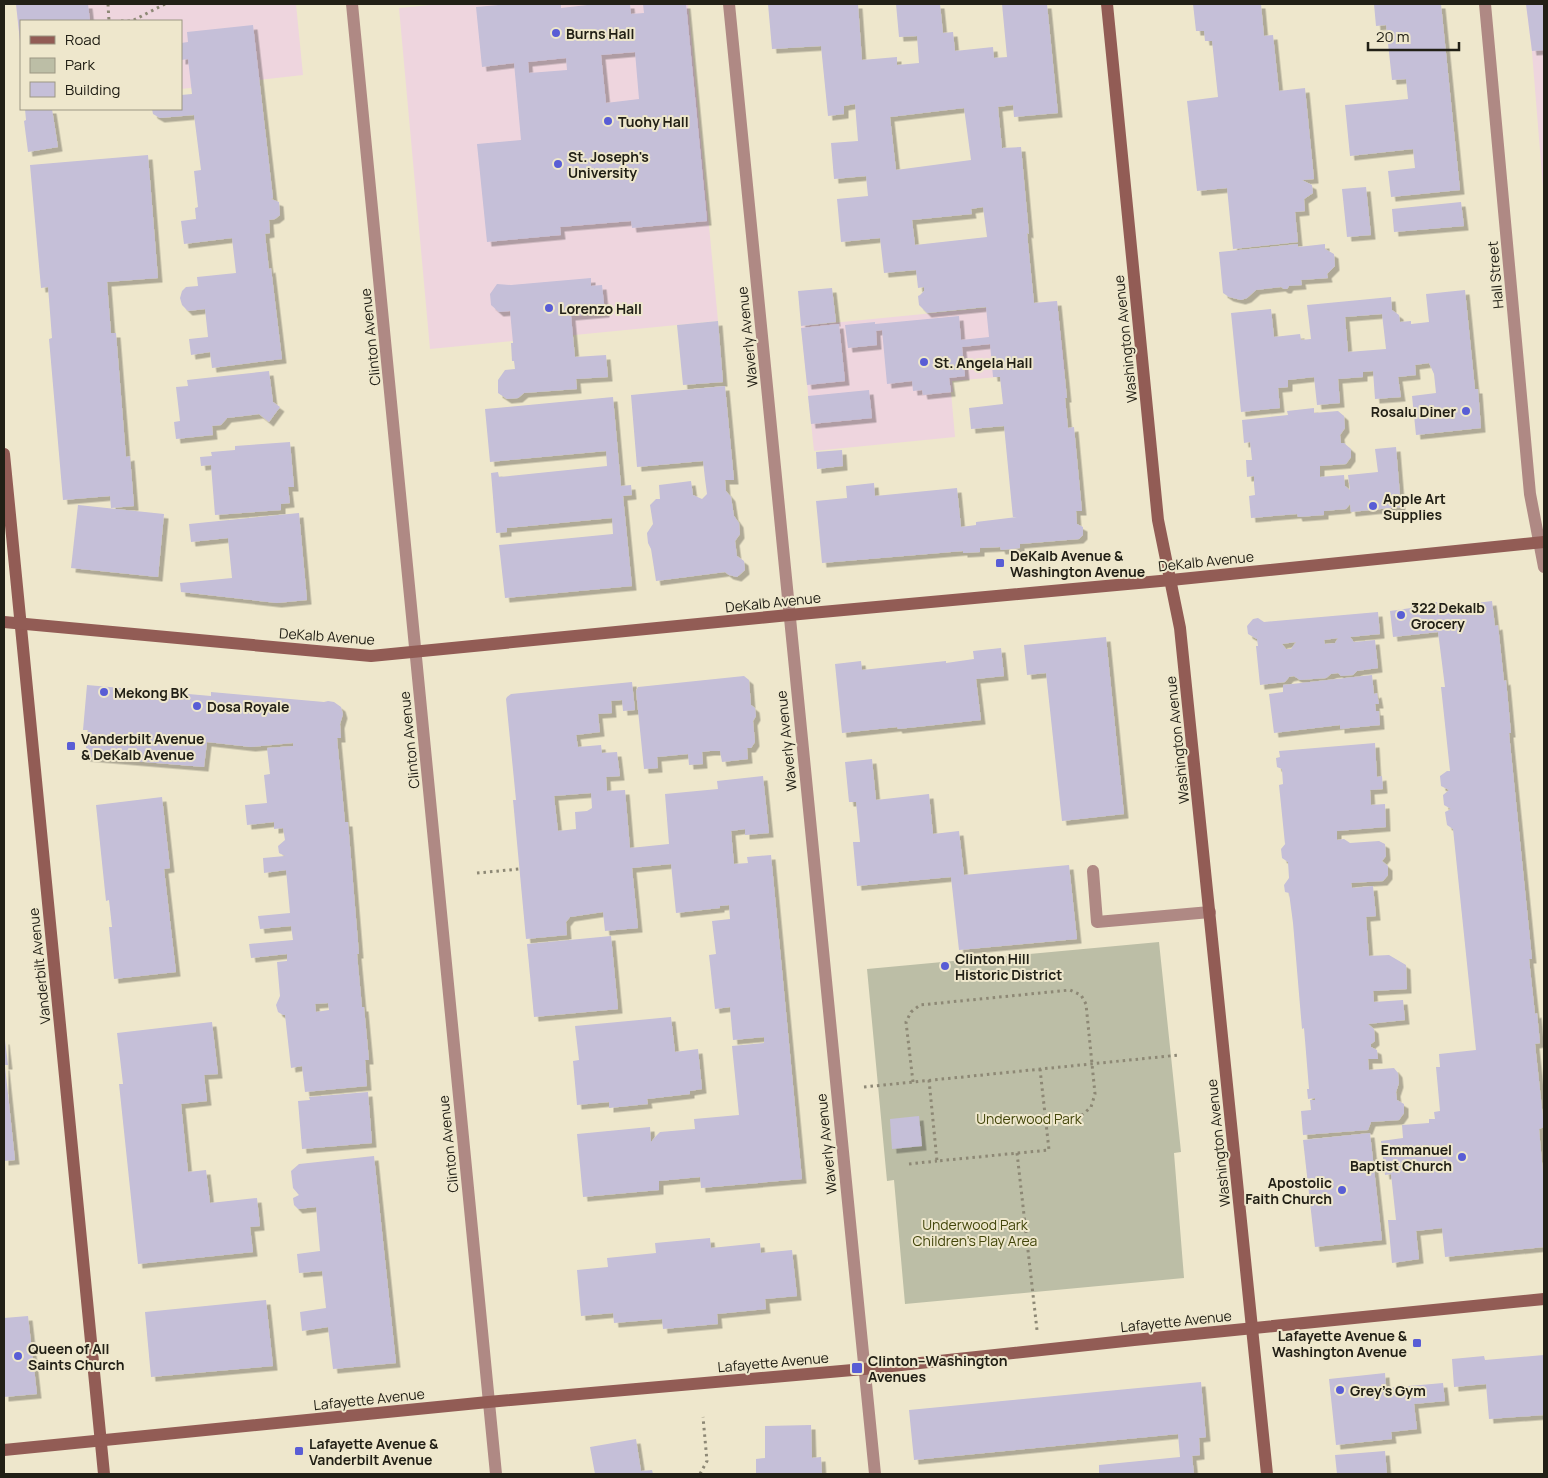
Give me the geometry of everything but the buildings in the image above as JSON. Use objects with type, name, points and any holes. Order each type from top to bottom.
[{"type":"main road","name":"Washington Avenue","points":[[1107,4],[1158,520],[1180,628],[1267,1474]]},
{"type":"main road","name":"Vanderbilt Avenue","points":[[4,454],[104,1474]]},
{"type":"main road","name":"DeKalb Avenue","points":[[4,622],[371,656],[1171,580],[1542,542]]},
{"type":"main road","name":"Lafayette Avenue","points":[[4,1450],[488,1402],[864,1369],[1544,1299]]},
{"type":"street","name":"Clinton Avenue","points":[[352,4],[496,1474]]},
{"type":"street","name":"Waverly Avenue","points":[[729,4],[875,1474]]},
{"type":"street","name":"Hall Street","points":[[1485,4],[1530,484],[1542,542],[1544,567]]},
{"type":"street","points":[[1092,871],[1097,922],[1210,912]]},
{"type":"path","points":[[108,4],[109,20]]},
{"type":"path","points":[[134,20],[165,4]]},
{"type":"path","points":[[477,873],[520,869]]},
{"type":"path","points":[[912,1082],[906,1022],[911,1012],[920,1005],[1070,990],[1081,995],[1086,1004],[1095,1094],[1091,1107],[1080,1117],[1045,1121]]},
{"type":"path","points":[[864,1087],[1179,1055]]},
{"type":"path","points":[[909,1164],[1048,1150],[1040,1069]]},
{"type":"path","points":[[929,1080],[937,1161]]},
{"type":"path","points":[[1017,1153],[1040,1350]]},
{"type":"path","points":[[700,1474],[707,1461],[703,1417]]},
{"type":"shaded area","points":[[16,4],[296,4],[303,75],[182,89],[182,20],[20,20],[20,44]]},
{"type":"shaded area","name":"St. Joseph's University","points":[[441,4],[688,4],[718,321],[430,349],[399,8]]},
{"type":"shaded area","points":[[1526,4],[1544,4],[1544,200],[1532,52]]},
{"type":"shaded area","points":[[1057,301],[1065,371],[952,381],[953,392],[951,392],[955,437],[814,451],[801,326]]},
{"type":"green space","name":"Underwood Park","points":[[1159,942],[1181,1152],[1174,1153],[1184,1278],[905,1304],[894,1180],[887,1181],[867,969]]},
{"type":"place","name":"Burns Hall","points":[[556,33]]},
{"type":"place","name":"Tuohy Hall","points":[[608,121]]},
{"type":"place","name":"St. Joseph's University","points":[[558,164]]},
{"type":"place","name":"Lorenzo Hall","points":[[549,308]]},
{"type":"place","name":"St. Angela Hall","points":[[924,362]]},
{"type":"place","name":"Rosalu Diner","points":[[1466,411]]},
{"type":"place","name":"Apple Art Supplies","points":[[1373,506]]},
{"type":"place","name":"DeKalb Avenue & Washington Avenue","points":[[1000,563]]},
{"type":"place","name":"322 Dekalb Grocery","points":[[1401,615]]},
{"type":"place","name":"Mekong BK","points":[[104,692]]},
{"type":"place","name":"Dosa Royale","points":[[197,706]]},
{"type":"place","name":"Vanderbilt Avenue & DeKalb Avenue","points":[[71,746]]},
{"type":"place","name":"Clinton Hill Historic District","points":[[945,966]]},
{"type":"place","name":"Emmanuel Baptist Church","points":[[1462,1157]]},
{"type":"place","name":"Apostolic Faith Church","points":[[1342,1190]]},
{"type":"place","name":"Lafayette Avenue & Washington Avenue","points":[[1417,1343]]},
{"type":"place","name":"Queen of All Saints Church","points":[[18,1356]]},
{"type":"place","name":"Clinton–Washington Avenues","points":[[857,1368]]},
{"type":"place","name":"Grey's Gym","points":[[1340,1390]]},
{"type":"place","name":"Lafayette Avenue & Vanderbilt Avenue","points":[[299,1451]]},
{"type":"park label","name":"Underwood Park Children's Play Area","points":[[975,1232]]}]
